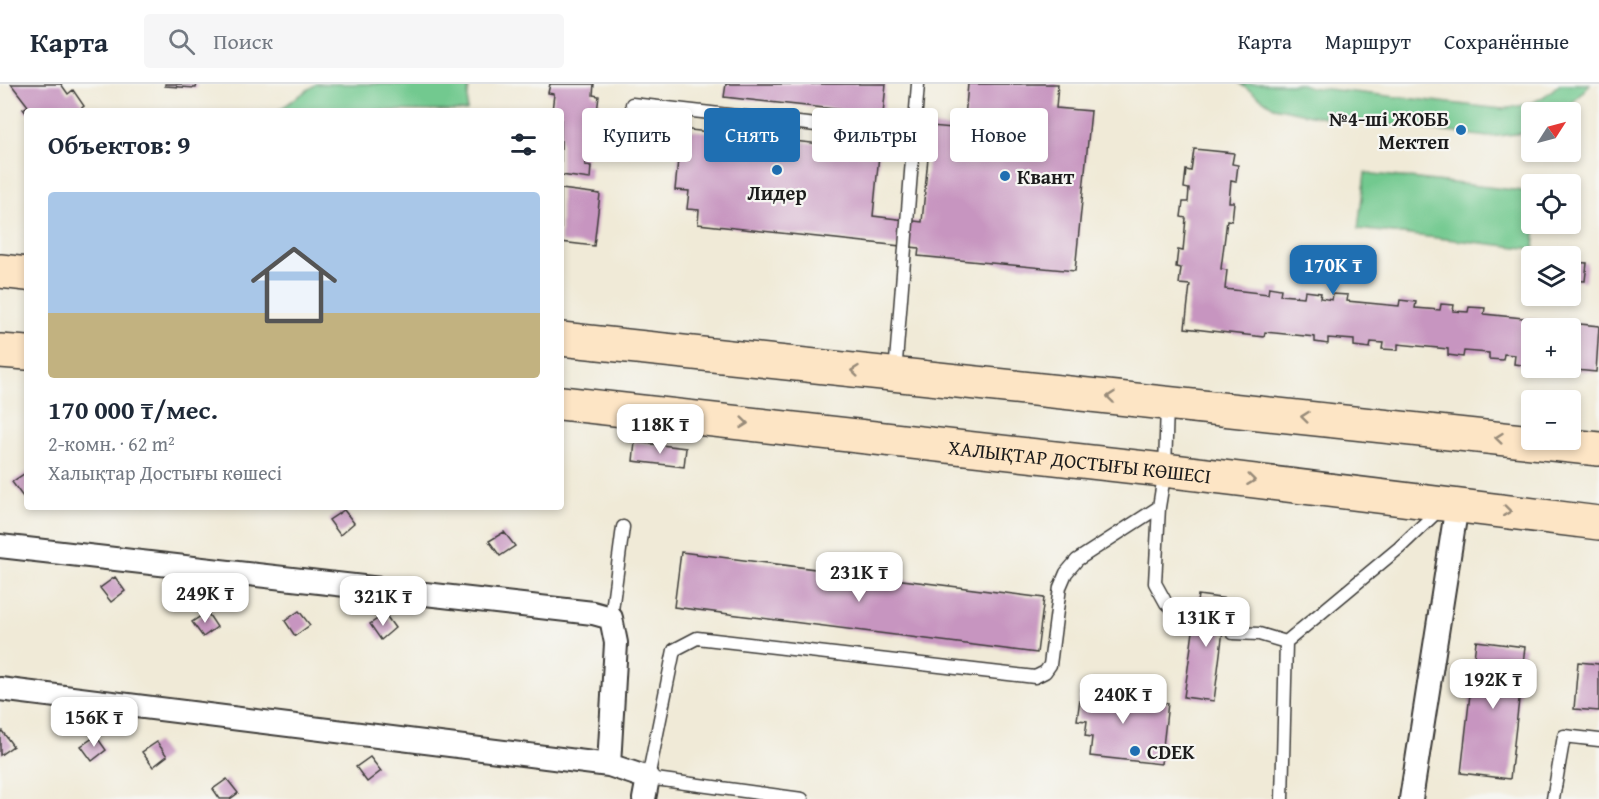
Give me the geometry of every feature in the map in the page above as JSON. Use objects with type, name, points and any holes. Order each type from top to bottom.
[{"type":"main road","points":[[0,271],[24,274]]},
{"type":"main road","points":[[564,339],[1599,449]]},
{"type":"main road","points":[[0,351],[24,353]]},
{"type":"main road","name":"ХАЛЫҚТАР ДОСТЫҒЫ КӨШЕСІ","points":[[564,403],[1165,470],[1599,523]]},
{"type":"street","points":[[1411,799],[1451,504]]},
{"type":"street","points":[[0,546],[593,613],[611,618],[616,643],[609,765]]},
{"type":"street","points":[[0,689],[609,765],[646,788]]},
{"type":"lane","points":[[894,375],[918,84]]},
{"type":"lane","points":[[632,104],[812,125]]},
{"type":"lane","points":[[1167,402],[1165,470],[1159,507],[1155,583],[1166,603],[1186,622]]},
{"type":"lane","points":[[1282,799],[1286,642],[1451,504]]},
{"type":"lane","points":[[802,799],[646,788],[674,650],[697,638],[1035,677],[1045,672],[1050,665],[1060,587],[1066,573],[1077,560],[1159,507]]},
{"type":"lane","points":[[611,618],[623,527]]},
{"type":"lane","points":[[1233,633],[1259,634],[1286,642]]},
{"type":"lane","points":[[1553,799],[1564,736],[1599,740]]},
{"type":"green space","points":[[316,84],[469,84],[467,108],[282,108]]},
{"type":"green space","points":[[1240,84],[1301,84],[1310,87],[1502,109],[1521,105],[1521,133],[1488,137],[1310,115],[1274,107]]},
{"type":"green space","points":[[1559,84],[1590,84],[1573,102],[1533,102]]},
{"type":"green space","points":[[1365,173],[1521,191],[1521,234],[1535,234],[1534,246],[1521,248],[1358,229]]},
{"type":"building","points":[[11,84],[61,84],[68,94],[73,90],[84,106],[82,108],[25,108],[28,106]]},
{"type":"building","points":[[165,84],[197,84],[196,88],[165,86]]},
{"type":"building","points":[[550,84],[594,84],[593,95],[599,96],[598,108],[582,108],[582,162],[591,166],[590,179],[564,175],[564,108],[552,108],[554,94],[548,93]]},
{"type":"building","points":[[726,84],[886,84],[884,108],[825,108],[724,97]]},
{"type":"building","points":[[968,84],[1058,84],[1056,108],[1091,111],[1075,271],[918,256],[919,248],[698,224],[699,210],[687,209],[689,191],[675,190],[678,162],[692,162],[692,130],[704,131],[704,162],[800,162],[800,142],[812,143],[812,162],[878,162],[873,216],[922,222],[928,162],[938,162],[938,127],[950,128],[950,162],[1048,162],[1048,108],[966,108]]},
{"type":"building","points":[[1194,149],[1234,153],[1232,164],[1238,165],[1236,181],[1231,180],[1229,202],[1234,202],[1232,221],[1227,220],[1221,269],[1227,270],[1225,289],[1268,294],[1269,287],[1281,289],[1280,295],[1304,297],[1305,291],[1321,293],[1320,298],[1332,300],[1333,294],[1348,295],[1347,301],[1399,306],[1400,300],[1416,302],[1415,308],[1440,310],[1441,304],[1454,305],[1453,311],[1468,312],[1469,307],[1485,308],[1484,314],[1522,318],[1521,365],[1514,364],[1515,355],[1504,354],[1503,360],[1489,359],[1489,353],[1464,351],[1463,357],[1448,355],[1448,349],[1398,344],[1398,350],[1382,349],[1383,343],[1371,342],[1370,348],[1354,346],[1354,340],[1328,338],[1328,344],[1315,342],[1315,337],[1265,332],[1264,337],[1185,328],[1190,285],[1179,284],[1181,268],[1176,267],[1178,250],[1183,251],[1186,218],[1181,217],[1183,202],[1188,202],[1189,189],[1184,188],[1186,170],[1191,171]]},
{"type":"building","points":[[564,189],[600,194],[594,246],[564,242]]},
{"type":"building","points":[[1581,263],[1587,263],[1585,281],[1581,281]]},
{"type":"building","points":[[1581,324],[1599,326],[1596,372],[1581,371]]},
{"type":"building","points":[[635,442],[686,448],[684,467],[633,461]]},
{"type":"building","points":[[24,474],[24,496],[23,497],[12,482]]},
{"type":"building","points":[[344,510],[354,523],[340,535],[329,520]]},
{"type":"building","points":[[504,532],[515,546],[500,556],[489,541]]},
{"type":"building","points":[[681,552],[1044,598],[1037,653],[674,607]]},
{"type":"building","points":[[115,577],[125,591],[111,602],[100,588]]},
{"type":"building","points":[[1198,595],[1227,599],[1214,701],[1184,697]]},
{"type":"building","points":[[299,611],[310,625],[295,636],[285,621]]},
{"type":"building","points":[[207,612],[217,627],[203,637],[192,622]]},
{"type":"building","points":[[385,614],[395,628],[381,640],[370,624]]},
{"type":"building","points":[[1476,641],[1525,647],[1510,779],[1461,773]]},
{"type":"building","points":[[1578,662],[1599,664],[1599,711],[1574,709]]},
{"type":"building","points":[[1082,685],[1132,691],[1131,699],[1168,703],[1161,764],[1090,756],[1092,737],[1085,736],[1087,721],[1077,720]]},
{"type":"building","points":[[2,731],[13,746],[0,755],[0,733]]},
{"type":"building","points":[[96,736],[106,750],[92,761],[81,746]]},
{"type":"building","points":[[157,742],[167,756],[153,767],[142,752]]},
{"type":"building","points":[[370,757],[381,771],[367,782],[356,767]]},
{"type":"building","points":[[227,779],[238,793],[230,799],[220,799],[213,789]]},
{"type":"place","name":"№4-ші ЖОББ Мектеп","points":[[1461,130]]},
{"type":"place","name":"Лидер","points":[[777,170]]},
{"type":"place","name":"Квант","points":[[1005,176]]},
{"type":"place","name":"CDEK","points":[[1135,751]]}]
